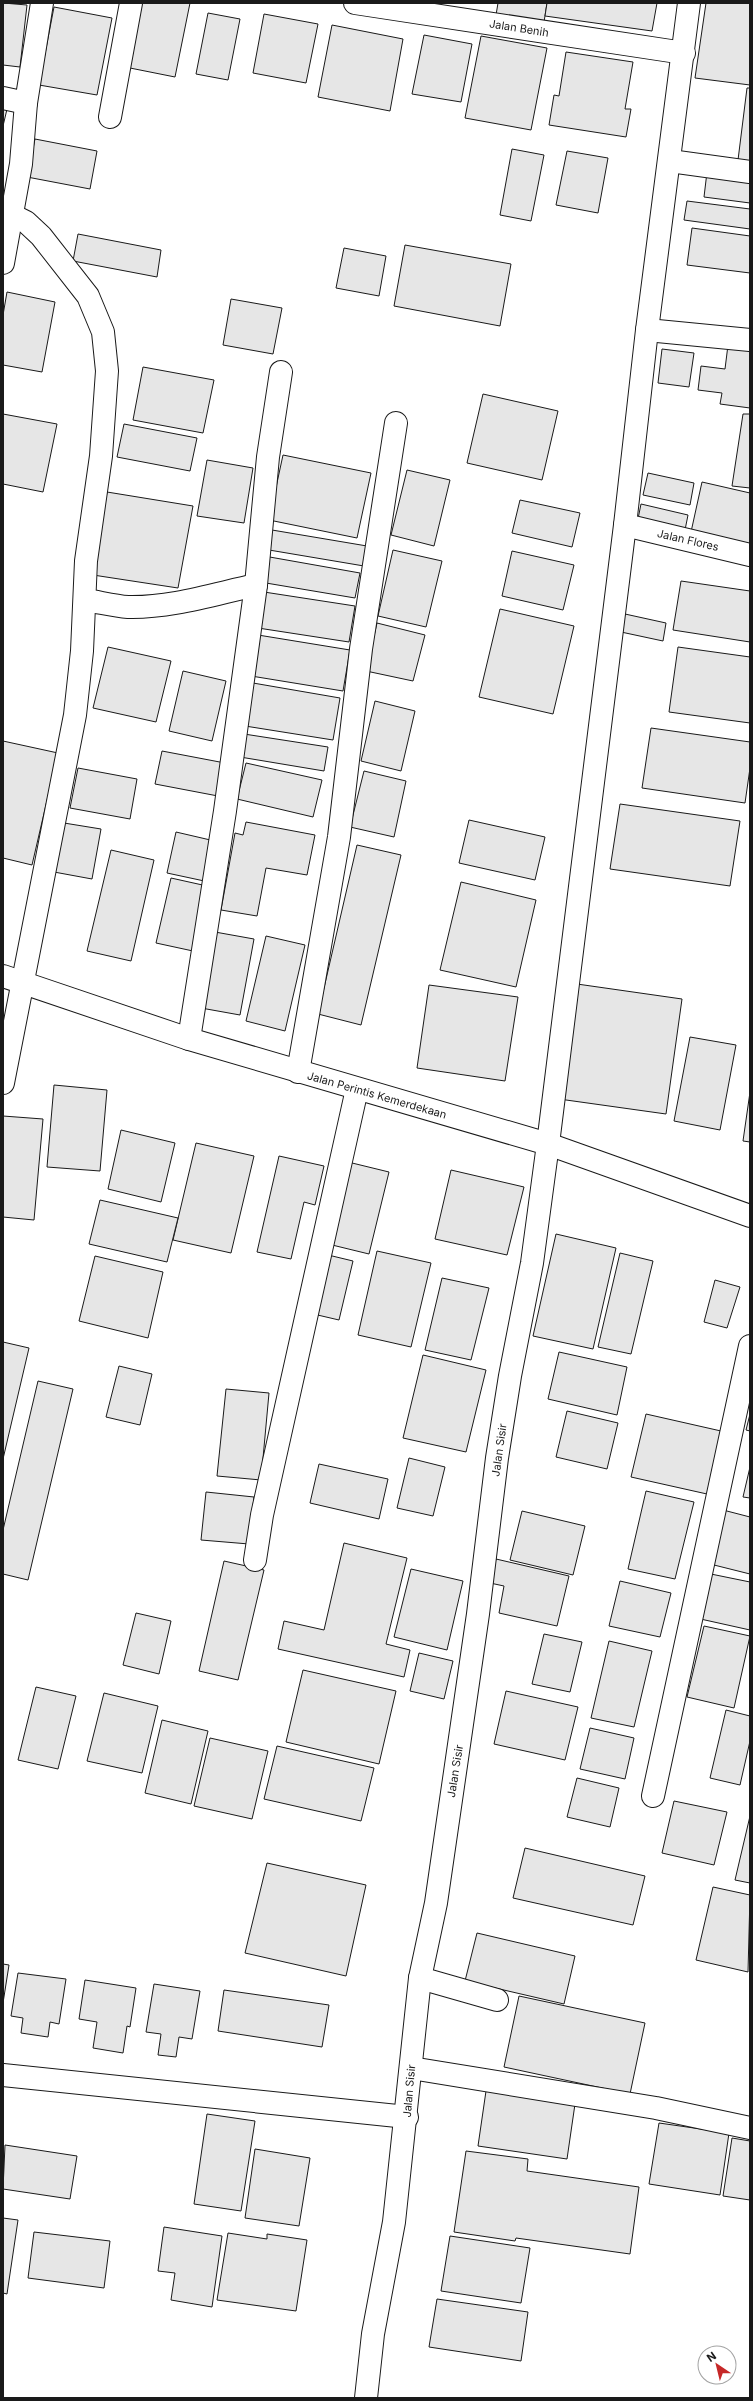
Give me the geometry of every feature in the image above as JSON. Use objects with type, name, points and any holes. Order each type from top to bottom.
[{"type":"street","points":[[3,263],[21,164],[26,103],[42,3]]},
{"type":"street","points":[[110,117],[131,3]]},
{"type":"street","name":"Jalan Benih","points":[[355,3],[684,53]]},
{"type":"street","name":"Jalan Sisir","points":[[366,2398],[373,2334],[394,2222],[407,2117],[420,1978],[436,1903],[476,1629],[497,1458],[510,1376],[532,1263],[625,525],[647,330],[690,3]]},
{"type":"street","points":[[3,98],[26,103]]},
{"type":"street","points":[[670,161],[750,172]]},
{"type":"street","points":[[3,1083],[24,983],[75,715],[85,600],[86,562],[102,448],[107,372],[104,332],[88,296],[40,236],[26,222],[12,215]]},
{"type":"street","points":[[647,330],[750,340]]},
{"type":"street","points":[[188,1039],[225,812],[256,585],[268,457],[281,372]]},
{"type":"street","points":[[298,1072],[339,837],[360,649],[396,423]]},
{"type":"street","name":"Jalan Flores","points":[[625,525],[750,554]]},
{"type":"street","points":[[85,600],[127,607],[148,606],[182,602],[256,585]]},
{"type":"street","name":"Jalan Perintis Kemerdekaan","points":[[3,976],[188,1039],[548,1144],[750,1216]]},
{"type":"street","points":[[255,1560],[262,1515],[356,1089]]},
{"type":"street","points":[[653,1796],[750,1346]]},
{"type":"street","points":[[420,1978],[497,2000]]},
{"type":"street","points":[[411,2068],[656,2108],[750,2128]]},
{"type":"street","points":[[3,2076],[407,2117]]},
{"type":"building","points":[[3,3],[27,5],[20,67],[3,65]]},
{"type":"building","points":[[142,3],[190,3],[175,77],[130,68]]},
{"type":"building","points":[[498,3],[547,3],[544,22],[496,15]]},
{"type":"building","points":[[547,3],[657,3],[652,31],[545,16]]},
{"type":"building","points":[[706,3],[750,3],[750,85],[695,78]]},
{"type":"building","points":[[54,7],[112,18],[97,95],[39,85]]},
{"type":"building","points":[[208,13],[240,19],[228,80],[196,74]]},
{"type":"building","points":[[264,14],[318,24],[306,83],[253,73]]},
{"type":"building","points":[[332,25],[403,39],[390,111],[318,97]]},
{"type":"building","points":[[424,35],[472,44],[461,102],[412,94]]},
{"type":"building","points":[[481,36],[547,48],[531,130],[465,118]]},
{"type":"building","points":[[566,52],[633,62],[625,109],[631,109],[626,137],[549,125],[554,95],[559,96]]},
{"type":"building","points":[[747,88],[750,88],[750,162],[738,160]]},
{"type":"building","points":[[3,104],[8,105],[3,126]]},
{"type":"building","points":[[35,139],[97,151],[90,189],[27,177]]},
{"type":"building","points":[[512,149],[544,155],[531,221],[500,215]]},
{"type":"building","points":[[567,151],[608,158],[598,213],[556,205]]},
{"type":"building","points":[[707,172],[750,178],[750,203],[704,197]]},
{"type":"building","points":[[687,201],[750,209],[750,229],[684,220]]},
{"type":"building","points":[[692,228],[750,236],[750,273],[687,265]]},
{"type":"building","points":[[78,234],[161,250],[157,277],[73,261]]},
{"type":"building","points":[[405,245],[511,264],[500,326],[394,306]]},
{"type":"building","points":[[344,248],[386,256],[379,296],[336,288]]},
{"type":"building","points":[[7,292],[55,302],[42,372],[3,365],[3,315]]},
{"type":"building","points":[[231,299],[282,308],[273,354],[223,345]]},
{"type":"building","points":[[728,345],[750,348],[750,408],[720,404],[722,393],[698,390],[701,366],[725,369]]},
{"type":"building","points":[[662,349],[694,353],[689,387],[658,383]]},
{"type":"building","points":[[143,367],[214,380],[203,433],[133,420]]},
{"type":"building","points":[[483,394],[558,411],[542,480],[467,463]]},
{"type":"building","points":[[3,414],[57,424],[43,492],[3,484]]},
{"type":"building","points":[[743,414],[750,414],[750,488],[732,486]]},
{"type":"building","points":[[124,424],[197,438],[190,471],[117,457]]},
{"type":"building","points":[[283,455],[371,473],[357,538],[269,520]]},
{"type":"building","points":[[207,460],[253,468],[244,523],[197,516]]},
{"type":"building","points":[[407,470],[450,480],[434,546],[391,535]]},
{"type":"building","points":[[648,473],[694,483],[690,505],[643,495]]},
{"type":"building","points":[[702,482],[750,493],[750,545],[691,532]]},
{"type":"building","points":[[107,492],[193,506],[178,588],[93,575]]},
{"type":"building","points":[[520,500],[580,513],[572,547],[512,533]]},
{"type":"building","points":[[641,504],[688,515],[685,530],[638,519]]},
{"type":"building","points":[[272,530],[367,546],[364,566],[269,550]]},
{"type":"building","points":[[393,550],[442,561],[426,627],[378,616]]},
{"type":"building","points":[[512,551],[574,565],[563,610],[502,596]]},
{"type":"building","points":[[264,556],[360,573],[355,598],[260,582]]},
{"type":"building","points":[[681,581],[750,591],[750,642],[673,630]]},
{"type":"building","points":[[264,592],[355,606],[349,642],[258,628]]},
{"type":"building","points":[[500,609],[574,626],[553,714],[479,697]]},
{"type":"building","points":[[625,614],[666,623],[663,641],[621,632]]},
{"type":"building","points":[[377,623],[425,635],[413,681],[366,671]]},
{"type":"building","points":[[258,635],[350,650],[343,691],[251,676]]},
{"type":"building","points":[[108,647],[171,661],[156,722],[93,708]]},
{"type":"building","points":[[678,647],[750,657],[750,723],[669,712]]},
{"type":"building","points":[[183,671],[226,681],[212,741],[169,731]]},
{"type":"building","points":[[253,683],[340,698],[333,740],[245,726]]},
{"type":"building","points":[[375,701],[415,711],[401,771],[361,761]]},
{"type":"building","points":[[651,728],[750,742],[750,768],[745,803],[642,788]]},
{"type":"building","points":[[244,734],[328,747],[324,771],[240,757]]},
{"type":"building","points":[[3,741],[58,753],[32,865],[3,858]]},
{"type":"building","points":[[162,751],[225,763],[218,796],[155,784]]},
{"type":"building","points":[[246,763],[322,780],[313,817],[237,799]]},
{"type":"building","points":[[78,768],[137,779],[130,819],[70,808]]},
{"type":"building","points":[[364,771],[406,781],[394,837],[350,827]]},
{"type":"building","points":[[620,804],[740,821],[730,886],[610,869]]},
{"type":"building","points":[[469,820],[545,837],[535,880],[459,863]]},
{"type":"building","points":[[246,822],[315,835],[307,875],[266,868],[257,916],[221,910],[235,833],[243,835]]},
{"type":"building","points":[[64,823],[101,829],[92,879],[54,872]]},
{"type":"building","points":[[176,832],[219,842],[209,882],[167,873]]},
{"type":"building","points":[[357,845],[401,855],[361,1025],[318,1014]]},
{"type":"building","points":[[111,850],[154,860],[131,961],[87,951]]},
{"type":"building","points":[[171,878],[207,886],[193,951],[156,943]]},
{"type":"building","points":[[461,882],[536,900],[516,987],[440,970]]},
{"type":"building","points":[[215,932],[254,939],[240,1015],[201,1008]]},
{"type":"building","points":[[266,936],[305,945],[285,1031],[246,1021]]},
{"type":"building","points":[[577,984],[682,999],[666,1114],[559,1099]]},
{"type":"building","points":[[429,985],[518,997],[505,1081],[417,1068]]},
{"type":"building","points":[[690,1037],[736,1045],[720,1130],[674,1121]]},
{"type":"building","points":[[54,1085],[107,1090],[100,1171],[47,1167]]},
{"type":"building","points":[[750,1092],[750,1142],[743,1141]]},
{"type":"building","points":[[3,1116],[43,1119],[34,1220],[3,1217]]},
{"type":"building","points":[[121,1130],[175,1143],[161,1202],[108,1189]]},
{"type":"building","points":[[196,1143],[254,1156],[231,1253],[173,1240]]},
{"type":"building","points":[[279,1156],[324,1166],[315,1205],[304,1202],[291,1259],[257,1252]]},
{"type":"building","points":[[348,1162],[389,1172],[369,1254],[328,1244]]},
{"type":"building","points":[[451,1170],[524,1187],[507,1255],[435,1239]]},
{"type":"building","points":[[100,1200],[178,1218],[167,1262],[89,1244]]},
{"type":"building","points":[[556,1234],[616,1248],[593,1349],[533,1336]]},
{"type":"building","points":[[377,1251],[431,1263],[411,1347],[358,1335]]},
{"type":"building","points":[[620,1253],[653,1261],[631,1354],[598,1347]]},
{"type":"building","points":[[324,1254],[353,1261],[339,1320],[309,1313]]},
{"type":"building","points":[[95,1256],[163,1272],[148,1338],[79,1321]]},
{"type":"building","points":[[442,1278],[489,1288],[471,1360],[425,1350]]},
{"type":"building","points":[[715,1280],[740,1287],[727,1328],[704,1322]]},
{"type":"building","points":[[3,1342],[29,1348],[3,1459]]},
{"type":"building","points":[[559,1352],[627,1367],[617,1415],[548,1399]]},
{"type":"building","points":[[423,1355],[486,1370],[466,1452],[403,1438]]},
{"type":"building","points":[[119,1366],[152,1374],[140,1425],[106,1417]]},
{"type":"building","points":[[38,1381],[73,1389],[28,1580],[3,1574],[3,1530]]},
{"type":"building","points":[[226,1389],[269,1393],[261,1480],[217,1476]]},
{"type":"building","points":[[567,1411],[618,1423],[607,1469],[556,1457]]},
{"type":"building","points":[[646,1414],[721,1431],[707,1494],[631,1477]]},
{"type":"building","points":[[750,1414],[750,1431],[746,1430]]},
{"type":"building","points":[[409,1458],[445,1467],[433,1516],[397,1508]]},
{"type":"building","points":[[319,1464],[388,1479],[379,1519],[310,1503]]},
{"type":"building","points":[[750,1467],[750,1498],[743,1497]]},
{"type":"building","points":[[646,1491],[694,1502],[675,1579],[628,1569]]},
{"type":"building","points":[[206,1492],[254,1497],[249,1544],[201,1540]]},
{"type":"building","points":[[723,1510],[750,1517],[750,1574],[710,1564]]},
{"type":"building","points":[[522,1511],[585,1526],[573,1575],[510,1560]]},
{"type":"building","points":[[344,1543],[407,1558],[386,1644],[410,1650],[404,1677],[278,1649],[284,1621],[324,1630]]},
{"type":"building","points":[[496,1559],[569,1576],[557,1626],[499,1613],[504,1586],[490,1583]]},
{"type":"building","points":[[224,1561],[264,1570],[238,1680],[199,1671]]},
{"type":"building","points":[[411,1569],[463,1581],[447,1650],[394,1637]]},
{"type":"building","points":[[706,1573],[750,1582],[750,1630],[696,1618]]},
{"type":"building","points":[[620,1581],[671,1593],[660,1637],[609,1626]]},
{"type":"building","points":[[136,1613],[171,1621],[159,1674],[123,1665]]},
{"type":"building","points":[[704,1626],[750,1636],[734,1708],[687,1697]]},
{"type":"building","points":[[544,1634],[582,1642],[570,1692],[532,1684]]},
{"type":"building","points":[[609,1641],[652,1651],[634,1727],[591,1718]]},
{"type":"building","points":[[419,1653],[453,1661],[444,1699],[410,1691]]},
{"type":"building","points":[[303,1670],[396,1691],[379,1764],[286,1742]]},
{"type":"building","points":[[36,1687],[76,1696],[58,1769],[18,1760]]},
{"type":"building","points":[[506,1691],[578,1707],[565,1760],[494,1744]]},
{"type":"building","points":[[104,1693],[158,1706],[142,1773],[87,1761]]},
{"type":"building","points":[[726,1710],[750,1716],[750,1741],[740,1785],[710,1778]]},
{"type":"building","points":[[162,1720],[208,1731],[191,1804],[145,1793]]},
{"type":"building","points":[[590,1728],[634,1738],[625,1779],[580,1769]]},
{"type":"building","points":[[210,1738],[268,1751],[252,1819],[194,1806]]},
{"type":"building","points":[[277,1746],[374,1768],[361,1821],[264,1799]]},
{"type":"building","points":[[577,1778],[619,1788],[610,1827],[567,1817]]},
{"type":"building","points":[[674,1801],[727,1812],[714,1865],[662,1853]]},
{"type":"building","points":[[750,1816],[750,1883],[735,1880]]},
{"type":"building","points":[[525,1848],[645,1876],[633,1925],[513,1898]]},
{"type":"building","points":[[267,1863],[366,1885],[346,1976],[245,1953]]},
{"type":"building","points":[[713,1887],[750,1895],[748,1972],[696,1960]]},
{"type":"building","points":[[477,1933],[575,1956],[564,2004],[465,1981]]},
{"type":"building","points":[[3,1964],[9,1965],[3,2003]]},
{"type":"building","points":[[18,1973],[66,1979],[59,2024],[50,2022],[48,2037],[21,2033],[23,2018],[11,2016]]},
{"type":"building","points":[[85,1980],[136,1988],[130,2027],[127,2026],[123,2053],[93,2048],[97,2022],[79,2019]]},
{"type":"building","points":[[154,1984],[200,1991],[192,2039],[179,2037],[176,2057],[158,2055],[161,2034],[146,2032]]},
{"type":"building","points":[[224,1990],[329,2005],[322,2047],[218,2031]]},
{"type":"building","points":[[519,1996],[645,2023],[630,2094],[504,2067]]},
{"type":"building","points":[[486,2091],[575,2104],[567,2159],[478,2146]]},
{"type":"building","points":[[207,2114],[255,2121],[241,2211],[194,2204]]},
{"type":"building","points":[[659,2123],[729,2133],[720,2195],[649,2184]]},
{"type":"building","points":[[732,2138],[750,2141],[750,2200],[723,2196]]},
{"type":"building","points":[[5,2145],[77,2156],[70,2199],[3,2189]]},
{"type":"building","points":[[255,2149],[310,2158],[299,2226],[245,2218]]},
{"type":"building","points":[[466,2151],[528,2159],[527,2171],[639,2187],[630,2254],[516,2238],[515,2241],[454,2232]]},
{"type":"building","points":[[3,2218],[18,2220],[7,2294],[3,2293]]},
{"type":"building","points":[[164,2227],[222,2236],[212,2307],[171,2300],[175,2273],[158,2271]]},
{"type":"building","points":[[34,2232],[110,2241],[104,2288],[28,2278]]},
{"type":"building","points":[[228,2233],[267,2239],[267,2234],[307,2240],[296,2311],[217,2300]]},
{"type":"building","points":[[450,2236],[530,2248],[521,2303],[441,2291]]},
{"type":"building","points":[[437,2299],[528,2312],[521,2361],[429,2347]]}]
